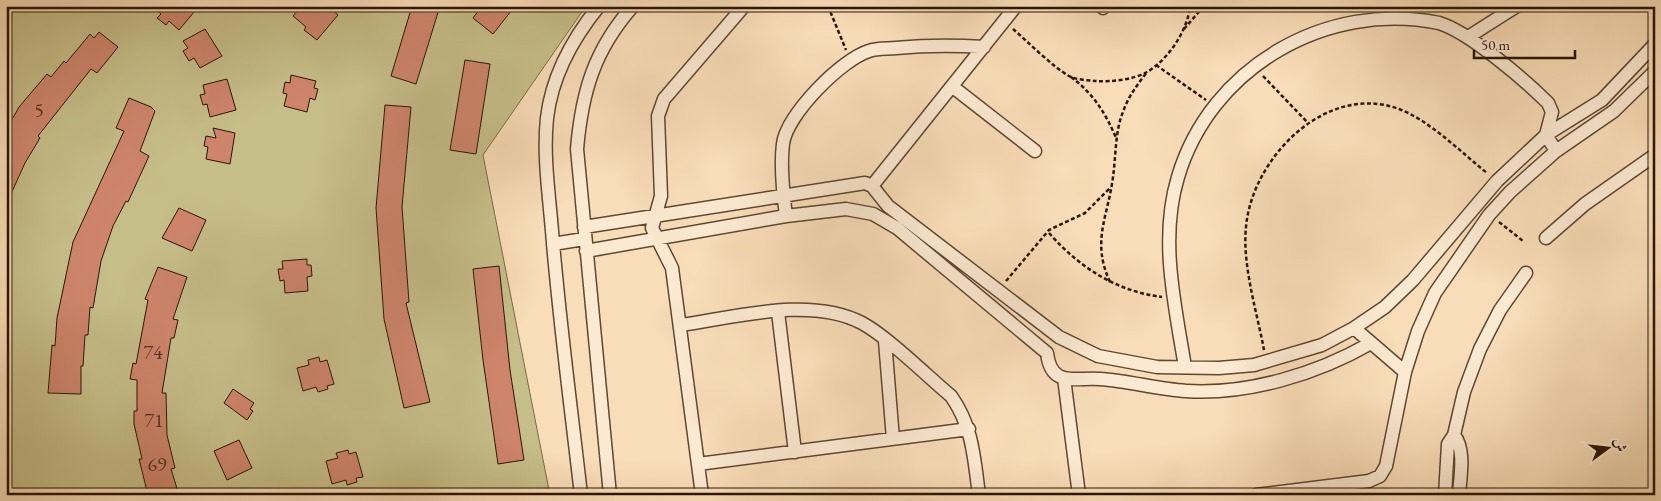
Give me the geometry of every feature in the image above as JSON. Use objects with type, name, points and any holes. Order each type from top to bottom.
[{"type":"street","points":[[581,495],[553,244],[546,154],[547,118],[555,81],[570,47],[599,6]]},
{"type":"street","points":[[610,495],[577,149],[582,106],[588,81],[602,49],[621,20],[633,6]]},
{"type":"street","points":[[702,495],[672,268],[667,253],[658,241],[652,228],[654,215],[661,196],[658,116],[664,99],[744,6]]},
{"type":"street","points":[[872,186],[1016,6]]},
{"type":"street","points":[[1468,37],[1517,6]]},
{"type":"street","points":[[1185,367],[1169,260],[1171,219],[1178,177],[1192,140],[1213,105],[1252,64],[1272,49],[1310,30],[1343,20],[1368,16],[1403,16],[1440,23],[1468,37],[1548,103],[1552,112],[1546,135],[1556,152]]},
{"type":"street","points":[[786,216],[783,197],[783,142],[791,122],[828,80],[851,61],[869,51],[938,44],[984,47]]},
{"type":"street","points":[[553,244],[585,239],[654,215],[842,188],[859,183],[872,186],[888,206],[1059,336],[1098,356],[1130,363],[1185,367],[1219,368],[1266,362],[1322,345],[1354,328],[1385,307],[1413,280],[1497,181],[1546,135],[1602,100],[1655,44]]},
{"type":"street","points":[[1256,495],[1369,481],[1380,476],[1386,466],[1405,372],[1418,331],[1435,293],[1489,215],[1510,192],[1556,152],[1614,111],[1655,71]]},
{"type":"street","points":[[953,87],[1035,151]]},
{"type":"street","points":[[1546,238],[1585,204],[1655,155]]},
{"type":"street","points":[[842,188],[846,209]]},
{"type":"street","points":[[585,239],[658,241],[786,216],[846,209],[873,214],[897,228],[1047,353],[1051,368],[1064,378],[1098,378],[1188,391],[1238,388],[1312,370],[1344,358],[1371,343]]},
{"type":"street","points":[[1445,495],[1446,450],[1449,440],[1454,435],[1464,392],[1480,350],[1500,310],[1526,273]]},
{"type":"street","points":[[680,325],[807,308],[836,313],[862,324],[951,396],[962,412],[969,429],[979,495]]},
{"type":"street","points":[[778,312],[795,452]]},
{"type":"street","points":[[1354,328],[1405,372]]},
{"type":"street","points":[[1047,353],[1059,336]]},
{"type":"street","points":[[885,341],[893,439]]},
{"type":"street","points":[[1064,378],[1079,495]]},
{"type":"street","points":[[698,464],[969,429]]},
{"type":"street","points":[[1454,435],[1459,441],[1461,452],[1459,495]]},
{"type":"path","points":[[828,6],[851,61]]},
{"type":"path","points":[[1110,282],[1102,262],[1100,240],[1103,219],[1112,185],[1119,122],[1133,91],[1147,72],[1176,43],[1183,30],[1190,6]]},
{"type":"path","points":[[1183,30],[1204,6]]},
{"type":"path","points":[[1004,22],[1094,97],[1104,110],[1118,141]]},
{"type":"path","points":[[1252,64],[1309,124]]},
{"type":"path","points":[[1156,65],[1213,105]]},
{"type":"path","points":[[1069,76],[1100,81],[1116,81],[1147,72]]},
{"type":"path","points":[[1266,362],[1246,253],[1248,213],[1256,188],[1275,156],[1309,124],[1344,106],[1367,104],[1390,106],[1419,120],[1497,181]]},
{"type":"path","points":[[999,289],[1049,233],[1049,230],[1085,213],[1102,198],[1112,185]]},
{"type":"path","points":[[1489,215],[1523,242]]},
{"type":"path","points":[[1049,233],[1083,266],[1110,282],[1148,295],[1174,298]]},
{"type":"shaded area","points":[[6,6],[586,6],[483,155],[550,495],[6,495]]},
{"type":"building","points":[[152,6],[199,6],[179,30],[169,21],[166,25],[157,18],[161,14]]},
{"type":"building","points":[[301,6],[328,6],[338,15],[317,40],[304,30],[306,27],[293,16]]},
{"type":"building","points":[[412,6],[440,6],[416,84],[391,76]]},
{"type":"building","points":[[482,6],[515,6],[493,34],[473,18]]},
{"type":"building","points":[[205,29],[222,56],[200,68],[194,58],[189,61],[183,51],[188,48],[183,41]]},
{"type":"building","points":[[99,32],[118,47],[97,73],[91,69],[38,136],[40,138],[25,163],[6,205],[6,130],[19,107],[47,74],[51,77],[64,61],[66,63],[90,34],[94,38]]},
{"type":"building","points":[[465,60],[490,64],[476,154],[450,150]]},
{"type":"building","points":[[291,75],[316,81],[314,88],[318,89],[315,100],[310,98],[307,112],[284,106],[287,94],[283,93],[285,82],[290,83]]},
{"type":"building","points":[[227,79],[236,110],[210,117],[207,104],[203,105],[200,95],[205,94],[203,85]]},
{"type":"building","points":[[129,98],[151,107],[155,111],[140,151],[149,156],[128,202],[126,201],[113,226],[101,261],[93,308],[90,307],[88,335],[85,335],[83,366],[81,366],[81,394],[48,393],[52,345],[55,346],[57,318],[73,242],[124,131],[116,128]]},
{"type":"building","points":[[385,105],[411,107],[402,207],[409,302],[406,303],[430,402],[404,408],[384,319],[376,208]]},
{"type":"building","points":[[213,128],[235,133],[230,164],[206,159],[208,147],[204,146],[206,136],[216,138]]},
{"type":"building","points":[[179,208],[206,220],[192,251],[162,238]]},
{"type":"building","points":[[307,259],[307,265],[311,265],[312,276],[307,277],[308,291],[285,293],[284,280],[280,281],[278,269],[283,269],[282,261]]},
{"type":"building","points":[[499,266],[510,370],[524,460],[498,464],[483,360],[473,269]]},
{"type":"building","points":[[158,267],[187,277],[173,319],[178,320],[174,338],[171,338],[162,393],[166,393],[167,435],[175,468],[171,469],[179,495],[148,495],[139,459],[142,459],[134,424],[134,411],[137,411],[137,380],[130,379],[133,363],[136,364],[148,300],[145,299]]},
{"type":"building","points":[[319,357],[320,362],[327,360],[334,384],[327,386],[328,389],[318,392],[316,387],[303,391],[297,368],[309,365],[308,360]]},
{"type":"building","points":[[233,389],[254,403],[250,409],[253,411],[247,420],[224,403]]},
{"type":"building","points":[[239,440],[252,468],[227,480],[214,451]]},
{"type":"building","points":[[348,450],[349,454],[356,452],[363,477],[356,478],[357,482],[347,485],[346,480],[332,484],[326,461],[338,458],[336,453]]}]
